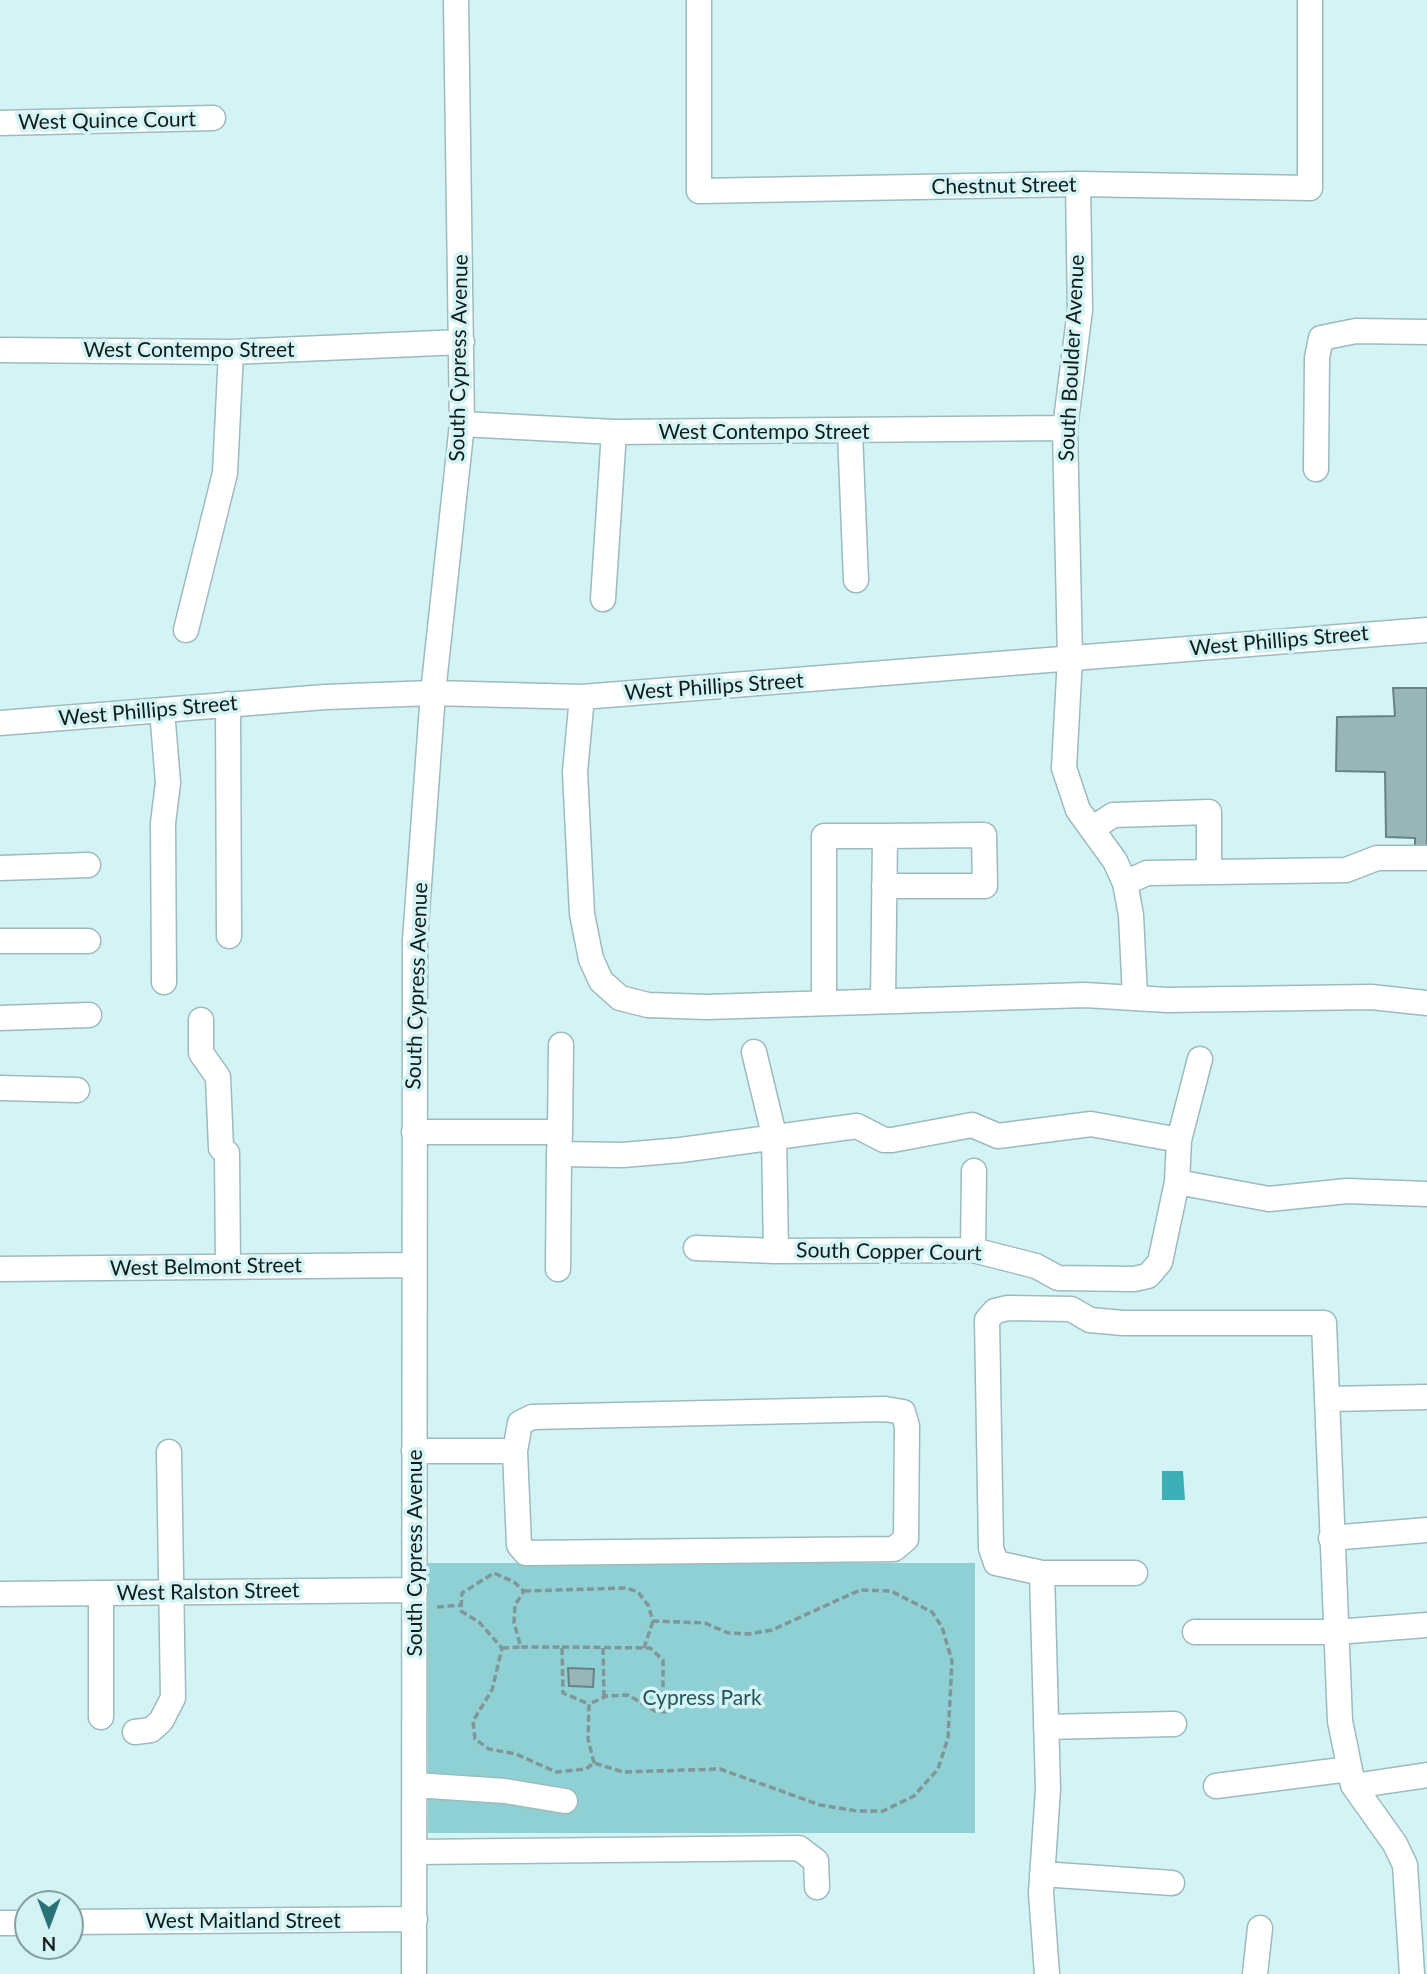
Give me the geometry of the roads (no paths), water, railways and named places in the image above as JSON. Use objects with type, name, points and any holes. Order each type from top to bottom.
[{"type":"street","name":"South Cypress Avenue","points":[[414,1974],[415,940],[433,693],[463,424],[456,0]]},
{"type":"street","name":"Chestnut Street","points":[[699,0],[699,191],[1078,184],[1310,188],[1310,0]]},
{"type":"street","name":"West Quince Court","points":[[0,123],[214,118]]},
{"type":"street","name":"South Boulder Avenue","points":[[1078,184],[1080,310],[1065,428],[1070,658],[1063,768],[1078,810],[1115,861],[1125,883],[1131,915],[1135,997]]},
{"type":"street","points":[[1316,469],[1317,358],[1321,338],[1356,331],[1427,332]]},
{"type":"street","name":"West Contempo Street","points":[[0,350],[231,352],[462,342]]},
{"type":"street","points":[[186,630],[225,473],[231,352]]},
{"type":"street","name":"West Contempo Street","points":[[463,424],[614,432],[1065,428]]},
{"type":"street","points":[[603,599],[614,432]]},
{"type":"street","points":[[850,432],[856,580]]},
{"type":"street","name":"West Phillips Street","points":[[0,723],[326,696],[433,693],[582,697],[1427,630]]},
{"type":"street","points":[[582,697],[575,772],[582,914],[591,959],[600,981],[620,999],[648,1005],[707,1007],[824,1002],[1135,997],[1167,1000],[1371,997],[1427,1003]]},
{"type":"street","points":[[228,704],[229,936]]},
{"type":"street","points":[[162,710],[167,783],[163,823],[164,982]]},
{"type":"street","points":[[1092,829],[1113,815],[1209,812],[1209,871]]},
{"type":"street","points":[[824,1002],[824,836],[984,835],[985,886],[884,886]]},
{"type":"street","points":[[883,1001],[885,836]]},
{"type":"street","points":[[1125,883],[1147,873],[1346,870],[1377,858],[1427,858]]},
{"type":"street","points":[[0,868],[88,865]]},
{"type":"street","points":[[0,941],[88,941]]},
{"type":"street","points":[[0,1017],[89,1016]]},
{"type":"street","points":[[201,1020],[201,1053],[218,1077],[220,1148],[227,1153],[228,1267]]},
{"type":"street","points":[[558,1269],[561,1045]]},
{"type":"street","name":"South Copper Court","points":[[754,1052],[774,1135],[776,1251]]},
{"type":"street","name":"South Copper Court","points":[[696,1248],[776,1251],[973,1250],[995,1253],[1066,1280],[1134,1279],[1147,1276],[1160,1262],[1177,1182],[1179,1140],[1200,1059]]},
{"type":"street","points":[[0,1087],[77,1090]]},
{"type":"street","points":[[414,1132],[559,1143],[634,1154],[857,1125],[884,1140],[972,1125],[998,1136],[1091,1124],[1179,1140]]},
{"type":"street","points":[[973,1250],[974,1171]]},
{"type":"street","points":[[1177,1182],[1269,1199],[1347,1191],[1427,1194]]},
{"type":"street","name":"West Belmont Street","points":[[0,1269],[413,1265]]},
{"type":"street","points":[[1135,1573],[1042,1573],[996,1563],[991,1548],[987,1320],[995,1311],[1071,1309],[1090,1320],[1123,1323],[1324,1322],[1340,1721],[1351,1778],[1395,1844],[1405,1865],[1412,1974]]},
{"type":"street","points":[[1328,1399],[1427,1397]]},
{"type":"street","points":[[885,1409],[902,1412],[907,1426],[906,1539],[894,1549],[852,1551],[526,1553],[519,1545],[516,1451],[520,1423],[532,1418],[885,1409]]},
{"type":"street","points":[[414,1451],[516,1451]]},
{"type":"street","points":[[135,1732],[151,1730],[161,1721],[173,1698],[169,1452]]},
{"type":"street","points":[[1331,1538],[1427,1530]]},
{"type":"street","points":[[1042,1573],[1048,1789],[1042,1874],[1046,1974]]},
{"type":"street","name":"West Ralston Street","points":[[0,1594],[415,1590]]},
{"type":"street","points":[[101,1593],[101,1717]]},
{"type":"street","points":[[1195,1632],[1335,1632],[1427,1625]]},
{"type":"street","points":[[1046,1727],[1174,1724]]},
{"type":"street","points":[[1216,1786],[1427,1775]]},
{"type":"street","points":[[415,1785],[505,1791],[565,1801]]},
{"type":"street","points":[[415,1852],[799,1848],[816,1861],[817,1887]]},
{"type":"street","points":[[1042,1874],[1172,1883]]},
{"type":"street","name":"West Maitland Street","points":[[84,1922],[415,1919]]},
{"type":"street","points":[[1255,1974],[1260,1928]]},
{"type":"park label","name":"Cypress Park","points":[[702,1698]]}]
